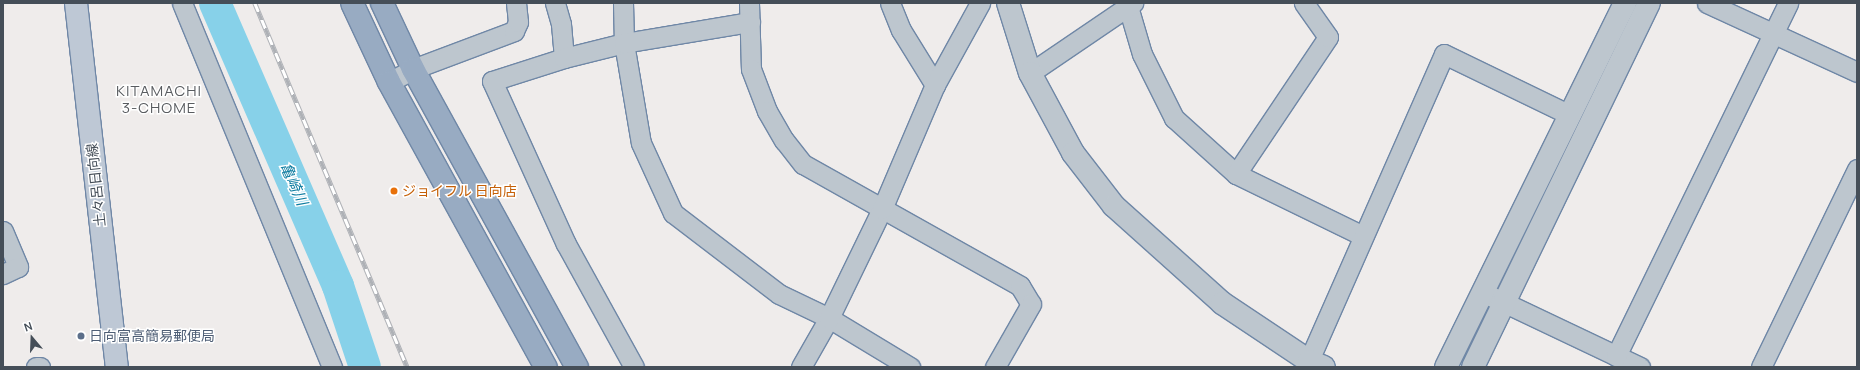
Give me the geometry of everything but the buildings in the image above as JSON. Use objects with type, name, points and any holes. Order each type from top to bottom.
[{"type":"highway","points":[[352,3],[389,82],[546,367]]},
{"type":"highway","points":[[382,3],[413,69],[577,367]]},
{"type":"main road","name":"土々呂日向線","points":[[76,3],[116,367]]},
{"type":"street","points":[[182,3],[332,367]]},
{"type":"street","points":[[389,82],[413,69],[514,31],[518,22],[516,3]]},
{"type":"street","points":[[555,3],[561,24],[564,58]]},
{"type":"street","points":[[622,3],[624,43],[641,143],[673,213],[779,294],[829,318],[910,367]]},
{"type":"street","points":[[750,3],[751,69],[767,111],[784,140],[803,164],[1020,286],[1031,304],[995,367]]},
{"type":"street","points":[[890,3],[901,30],[935,85]]},
{"type":"street","points":[[801,367],[829,318],[882,209],[935,85],[980,3]]},
{"type":"street","points":[[1008,3],[1030,72],[1073,153],[1114,206],[1222,303],[1313,365],[1363,236],[1444,54],[1570,115]]},
{"type":"street","points":[[1236,174],[1328,36],[1304,3]]},
{"type":"street","points":[[1446,367],[1624,3]]},
{"type":"street","points":[[1472,367],[1648,3]]},
{"type":"street","points":[[1707,3],[1857,72]]},
{"type":"street","points":[[1616,356],[1788,3]]},
{"type":"street","points":[[1030,72],[1129,4],[1142,54],[1174,118],[1236,174],[1363,236]]},
{"type":"street","points":[[634,367],[566,244],[492,81],[564,58],[624,43],[750,22]]},
{"type":"street","points":[[1761,367],[1857,169]]},
{"type":"street","points":[[3,231],[18,267],[3,274]]},
{"type":"street","points":[[1482,292],[1640,367]]},
{"type":"waterway","name":"亀崎川","points":[[215,3],[338,286],[365,367]]},
{"type":"railway","points":[[255,3],[407,367]]},
{"type":"place","name":"ジョイフル 日向店","points":[[394,191]]},
{"type":"place","name":"日向富高簡易郵便局","points":[[81,336]]},
{"type":"district","name":"KITAMACHI 3-CHOME","points":[[159,98]]}]
